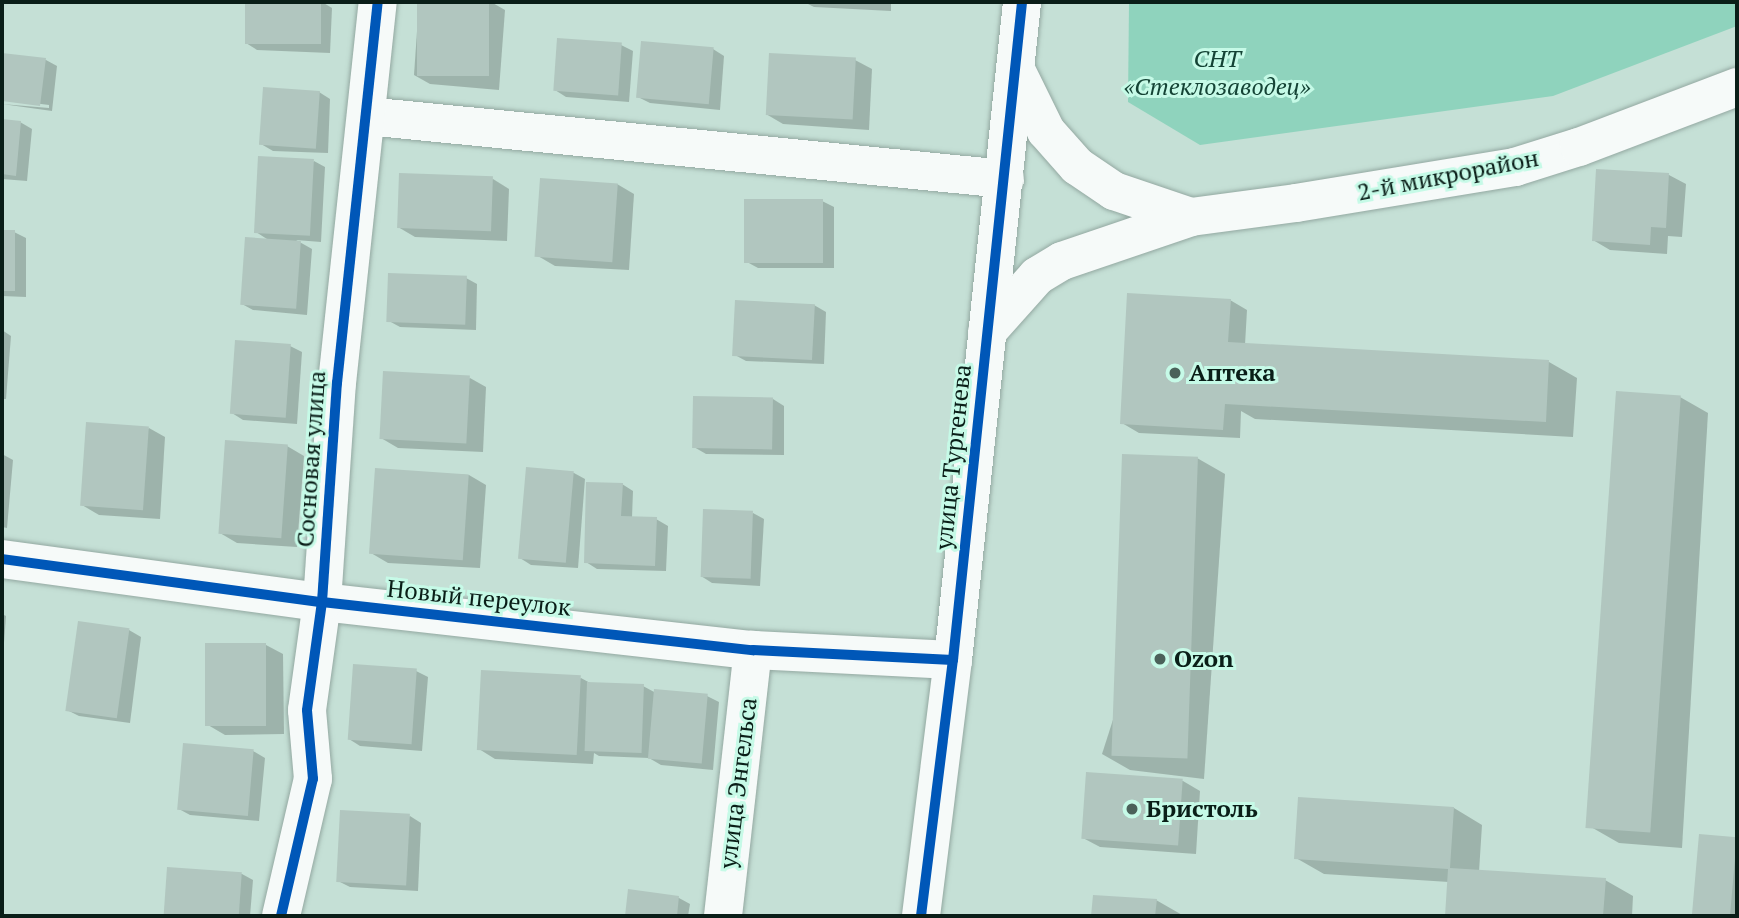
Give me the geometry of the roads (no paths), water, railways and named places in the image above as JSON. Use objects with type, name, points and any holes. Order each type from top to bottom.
[{"type":"street","name":"Сосновая улица","points":[[281,916],[313,779],[307,710],[322,602],[337,383],[378,2]]},
{"type":"street","name":"улица Тургенева","points":[[921,916],[953,660],[1022,2]]},
{"type":"street","points":[[1016,70],[1046,131],[1077,166],[1114,191],[1191,217]]},
{"type":"street","name":"2-й микрорайон","points":[[1191,217],[1296,204],[1515,167],[1579,147],[1737,87]]},
{"type":"street","points":[[366,116],[1005,178]]},
{"type":"street","points":[[987,332],[1037,276],[1062,261],[1191,217]]},
{"type":"street","name":"Новый переулок","points":[[2,559],[322,602],[753,650],[953,660]]},
{"type":"street","name":"улица Энгельса","points":[[723,916],[753,650]]},
{"type":"place","name":"Аптека","points":[[1175,373]]},
{"type":"place","name":"Ozon","points":[[1160,659]]},
{"type":"place","name":"Бристоль","points":[[1132,809]]},
{"type":"park label","name":"СНТ «Стеклозаводец»","points":[[1217,73]]}]
